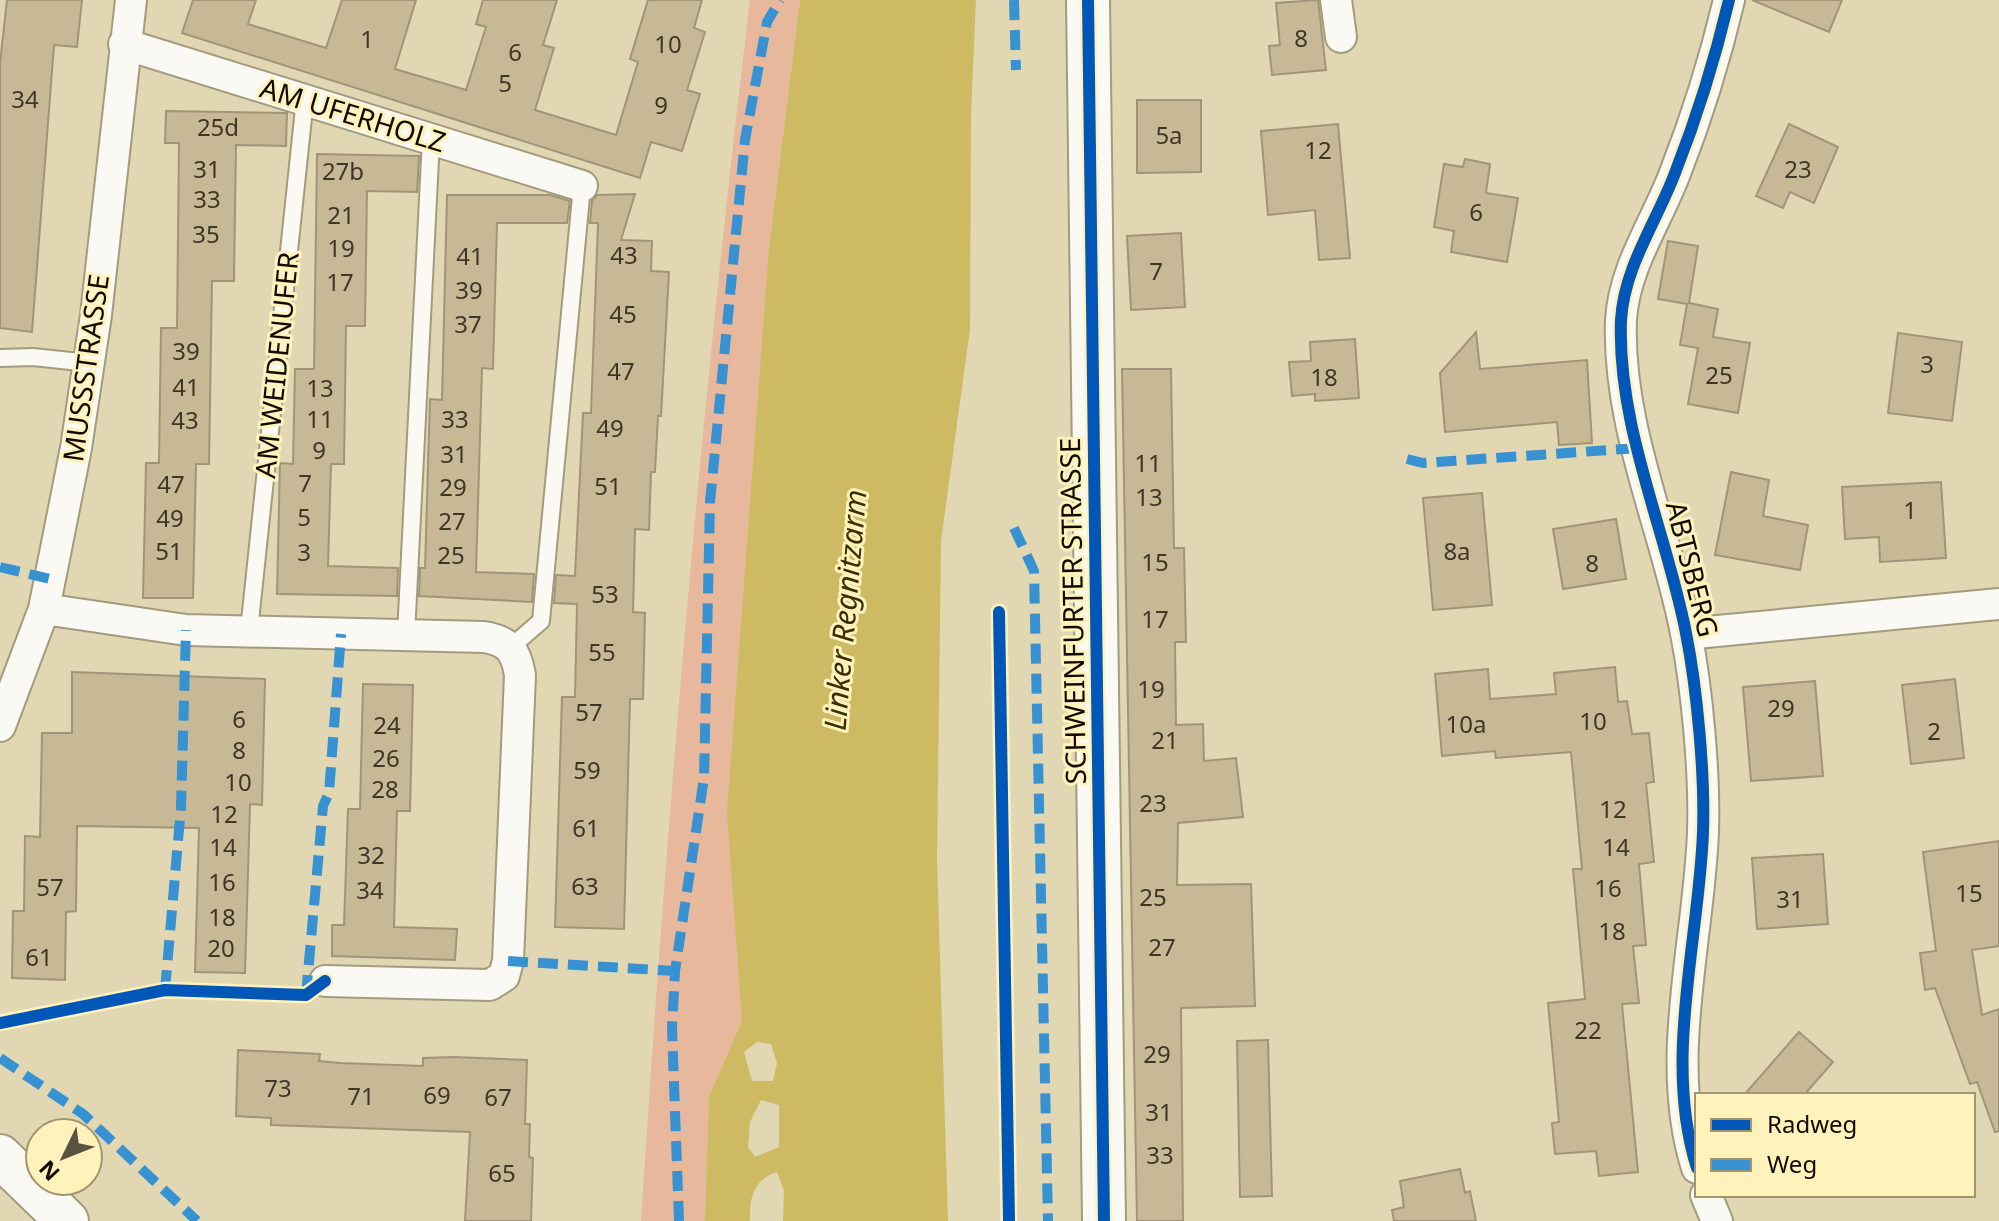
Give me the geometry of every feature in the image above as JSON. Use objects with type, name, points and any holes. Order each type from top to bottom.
[{"type":"street","name":"MUSSSTRASSE","points":[[0,726],[44,609],[89,363],[131,0]]},
{"type":"street","name":"SCHWEINFURTER STRASSE","points":[[1088,0],[1104,1221]]},
{"type":"street","points":[[1336,0],[1341,37]]},
{"type":"street","name":"ABTSBERG","points":[[1695,1156],[1685,1099],[1685,1038],[1703,831],[1701,774],[1686,634],[1638,448],[1624,371],[1621,319],[1628,280],[1675,174],[1717,53],[1729,0]]},
{"type":"street","name":"AM UFERHOLZ","points":[[124,44],[582,186]]},
{"type":"street","points":[[1686,634],[1999,604]]},
{"type":"street","points":[[44,609],[127,624],[249,631],[484,637],[511,647],[520,675],[508,961],[504,976],[490,985],[325,981]]},
{"type":"street","points":[[0,1156],[67,1221]]},
{"type":"street","points":[[1707,1197],[1717,1221]]},
{"type":"lane","name":"AM WEIDENUFER","points":[[249,631],[305,99]]},
{"type":"lane","points":[[406,635],[431,139]]},
{"type":"lane","points":[[511,647],[541,621],[582,186]]},
{"type":"lane","points":[[0,358],[33,357],[89,363]]},
{"type":"shaded area","points":[[750,0],[800,0],[769,248],[740,951],[742,1021],[709,1096],[705,1221],[641,1221],[687,609],[716,304]]},
{"type":"water","name":"Linker Regnitzarm","points":[[800,0],[976,0],[971,114],[970,329],[941,541],[937,860],[948,1221],[783,1221],[784,1191],[777,1172],[763,1179],[754,1190],[750,1221],[705,1221],[709,1096],[742,1021],[727,813],[769,248]],"holes":[[[757,1042],[771,1044],[777,1063],[773,1081],[752,1081],[744,1052]],[[761,1100],[779,1105],[779,1147],[755,1157],[748,1147],[750,1122]]]},
{"type":"building","points":[[7,0],[82,0],[77,47],[54,45],[32,332],[0,328],[0,63]]},
{"type":"building","points":[[193,0],[256,0],[248,24],[326,48],[342,0],[416,0],[395,69],[466,90],[486,27],[476,24],[483,0],[557,0],[543,45],[554,48],[535,110],[616,135],[638,62],[630,59],[648,0],[702,0],[694,28],[705,32],[687,90],[700,94],[682,151],[651,142],[640,178],[182,33]]},
{"type":"building","points":[[1318,0],[1326,70],[1272,75],[1269,46],[1280,45],[1276,3]]},
{"type":"building","points":[[1752,0],[1842,0],[1829,32]]},
{"type":"building","points":[[1137,100],[1201,100],[1201,172],[1137,173]]},
{"type":"building","points":[[166,111],[287,113],[286,146],[236,145],[234,281],[212,281],[209,464],[196,464],[193,598],[143,598],[146,463],[159,463],[161,328],[177,328],[179,143],[165,143]]},
{"type":"building","points":[[1338,124],[1350,258],[1319,260],[1315,210],[1268,215],[1261,131]]},
{"type":"building","points":[[1789,124],[1838,147],[1814,203],[1790,192],[1783,208],[1756,196]]},
{"type":"building","points":[[317,154],[419,156],[417,192],[367,191],[365,326],[346,326],[344,464],[331,464],[328,566],[398,568],[397,596],[277,594],[280,463],[293,464],[295,369],[314,369]]},
{"type":"building","points":[[1465,159],[1490,164],[1486,193],[1518,198],[1507,262],[1451,252],[1454,231],[1434,227],[1444,164],[1463,167]]},
{"type":"building","points":[[635,194],[621,240],[652,241],[651,271],[669,272],[661,416],[658,416],[655,472],[651,472],[649,530],[635,529],[633,612],[645,613],[643,699],[630,699],[624,929],[555,927],[562,697],[575,697],[577,604],[554,603],[556,575],[575,576],[583,413],[591,413],[598,223],[590,223],[592,201],[597,195]]},
{"type":"building","points":[[447,195],[550,195],[570,201],[567,223],[497,223],[493,369],[482,368],[476,572],[534,574],[532,602],[419,596],[420,568],[425,568],[430,399],[442,400]]},
{"type":"building","points":[[1181,233],[1185,307],[1131,310],[1127,236]]},
{"type":"building","points":[[1668,241],[1698,246],[1689,303],[1718,309],[1713,337],[1750,343],[1738,413],[1688,404],[1698,348],[1680,345],[1687,304],[1658,299]]},
{"type":"building","points":[[1476,332],[1480,369],[1587,360],[1592,443],[1559,445],[1557,422],[1445,432],[1440,373]]},
{"type":"building","points":[[1898,333],[1962,342],[1952,421],[1888,413]]},
{"type":"building","points":[[1355,339],[1359,398],[1315,401],[1315,394],[1292,396],[1289,362],[1311,361],[1310,342]]},
{"type":"building","points":[[1122,369],[1171,369],[1174,548],[1184,548],[1186,642],[1175,642],[1176,725],[1203,724],[1204,761],[1236,758],[1243,817],[1178,823],[1177,885],[1251,884],[1255,1006],[1181,1008],[1183,1221],[1137,1221]]},
{"type":"building","points":[[1731,472],[1769,480],[1763,516],[1808,525],[1800,570],[1715,555]]},
{"type":"building","points":[[1941,482],[1946,558],[1880,562],[1879,537],[1845,539],[1842,487]]},
{"type":"building","points":[[1482,493],[1492,605],[1433,610],[1423,498]]},
{"type":"building","points":[[1616,519],[1626,579],[1563,589],[1553,529]]},
{"type":"building","points":[[1615,667],[1618,702],[1627,701],[1632,734],[1649,733],[1654,782],[1646,783],[1654,862],[1639,864],[1646,945],[1633,946],[1639,1003],[1622,1004],[1638,1172],[1599,1176],[1596,1151],[1555,1154],[1552,1123],[1559,1122],[1548,1003],[1585,999],[1573,869],[1582,869],[1571,752],[1496,758],[1495,751],[1442,756],[1435,674],[1488,669],[1490,699],[1556,694],[1554,673]]},
{"type":"building","points":[[72,672],[265,679],[262,805],[250,804],[245,973],[195,972],[199,828],[77,826],[76,911],[66,912],[65,980],[12,978],[13,911],[24,911],[25,836],[40,837],[42,733],[72,733]]},
{"type":"building","points":[[1955,679],[1964,758],[1911,764],[1902,685]]},
{"type":"building","points":[[1815,681],[1823,776],[1751,781],[1743,687]]},
{"type":"building","points":[[363,684],[413,685],[410,811],[397,811],[394,927],[457,929],[455,960],[332,956],[332,925],[344,925],[348,809],[360,809]]},
{"type":"building","points":[[1999,841],[1999,946],[1972,950],[1982,1015],[1999,1009],[1999,1131],[1995,1132],[1977,1082],[1970,1084],[1935,988],[1925,990],[1920,953],[1936,951],[1923,852]]},
{"type":"building","points":[[1823,854],[1828,924],[1757,929],[1752,858]]},
{"type":"building","points":[[1799,1032],[1833,1062],[1806,1093],[1746,1093]]},
{"type":"building","points":[[1268,1040],[1272,1196],[1240,1197],[1237,1041]]},
{"type":"building","points":[[238,1050],[320,1054],[319,1061],[340,1063],[423,1066],[423,1058],[527,1060],[525,1124],[530,1124],[529,1157],[533,1158],[531,1221],[465,1221],[470,1132],[271,1125],[271,1118],[236,1116]]},
{"type":"building","points":[[1460,1169],[1465,1193],[1470,1191],[1476,1221],[1394,1221],[1392,1210],[1404,1207],[1400,1181]]},
{"type":"marked path","points":[[679,1221],[672,1029],[675,971],[704,778],[710,502],[745,140],[767,22],[780,0]]},
{"type":"marked path","points":[[1014,0],[1016,70]]},
{"type":"marked path","points":[[1407,459],[1423,463],[1638,448]]},
{"type":"marked path","points":[[1014,528],[1034,571],[1048,1221]]},
{"type":"marked path","points":[[0,567],[50,579]]},
{"type":"marked path","points":[[165,990],[181,807],[186,630]]},
{"type":"marked path","points":[[306,995],[323,806],[329,793],[341,634]]},
{"type":"marked path","points":[[508,961],[675,971]]},
{"type":"marked path","points":[[0,1058],[83,1114],[197,1221]]},
{"type":"cycle path","points":[[1088,0],[1104,1221]]},
{"type":"cycle path","points":[[1695,1160],[1687,1127],[1683,1043],[1703,832],[1699,732],[1686,633],[1644,478],[1627,400],[1621,320],[1628,281],[1683,152],[1712,66],[1729,0]]},
{"type":"cycle path","points":[[999,612],[1009,1221]]},
{"type":"cycle path","points":[[0,1023],[165,990],[306,995],[325,981]]}]
